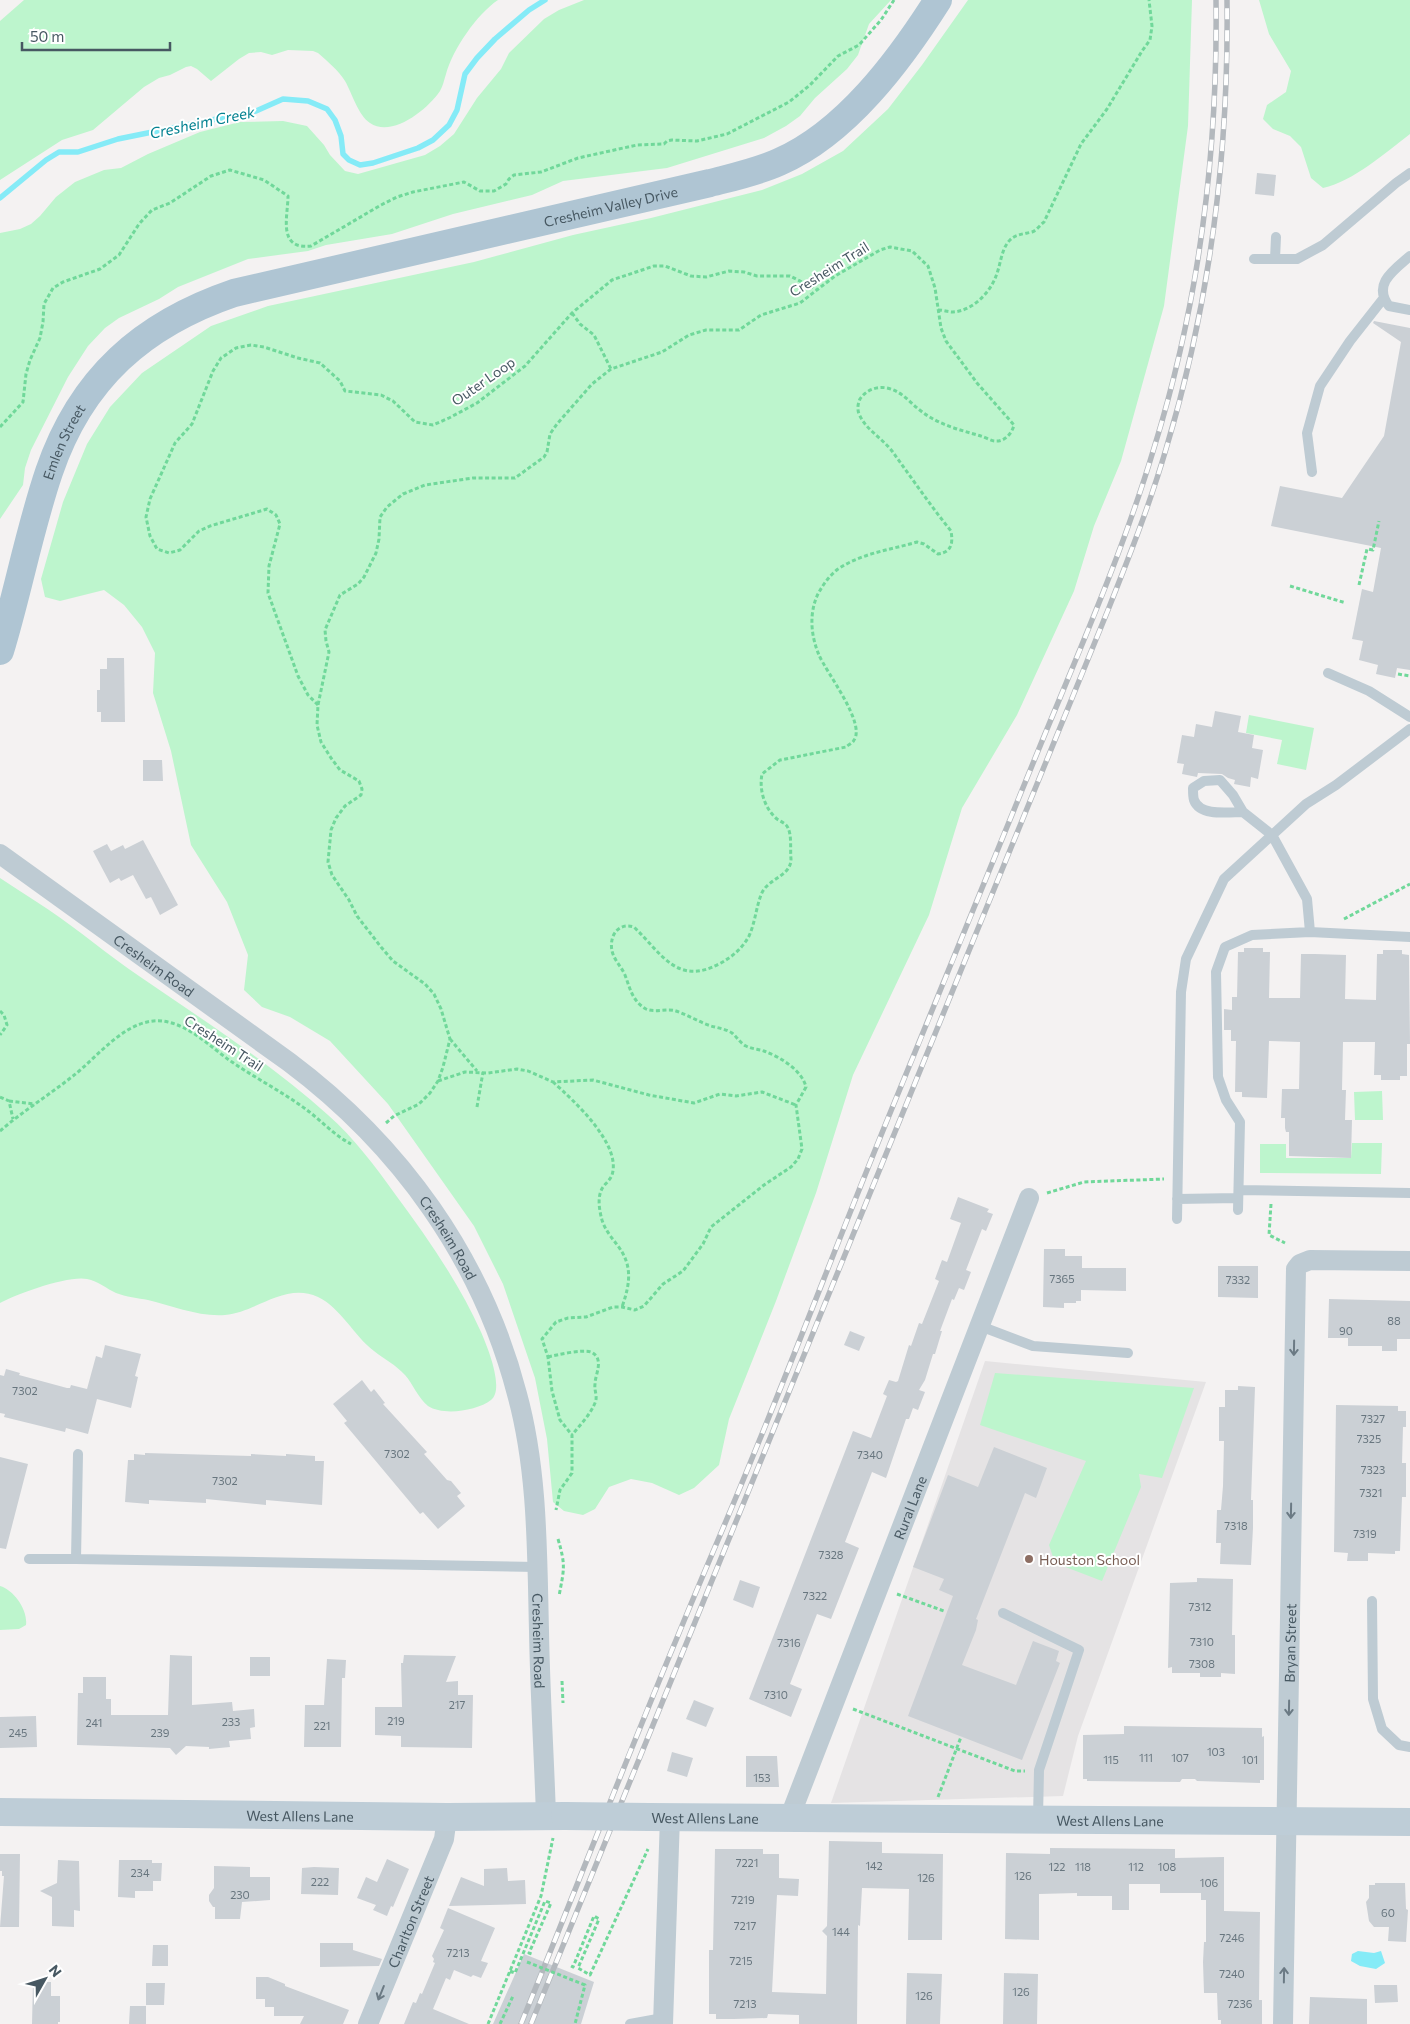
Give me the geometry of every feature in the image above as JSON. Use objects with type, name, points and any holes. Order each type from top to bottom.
[{"type":"main road","name":"Cresheim Valley Drive","points":[[218,298],[261,286],[406,254],[740,175],[781,161],[818,139],[852,111],[888,70],[938,0]]},
{"type":"main road","name":"Emlen Street","points":[[0,651],[50,470],[62,441],[86,398],[130,348],[166,323],[218,298]]},
{"type":"main road","name":"West Allens Lane","points":[[0,1812],[447,1816],[555,1821],[660,1817],[1410,1822]]},
{"type":"street","name":"Cresheim Road","points":[[0,854],[313,1080],[373,1135],[427,1201],[459,1250],[482,1295],[518,1394],[530,1470],[555,1821]]},
{"type":"street","name":"Rural Lane","points":[[789,1818],[1029,1198]]},
{"type":"street","name":"Bryan Street","points":[[1283,2024],[1296,1269],[1300,1264],[1310,1260],[1410,1261]]},
{"type":"street","name":"Charlton Street","points":[[368,2024],[444,1839],[447,1816]]},
{"type":"street","points":[[660,1817],[663,2021]]},
{"type":"lane","points":[[1254,259],[1297,260],[1323,245],[1396,182],[1410,173]]},
{"type":"lane","points":[[1275,259],[1276,237]]},
{"type":"lane","points":[[1410,256],[1392,272],[1382,287],[1383,299],[1389,306],[1410,310]]},
{"type":"lane","points":[[1312,472],[1307,433],[1320,386],[1350,341],[1383,299]]},
{"type":"lane","points":[[1328,673],[1369,691],[1410,717]]},
{"type":"lane","points":[[1177,1218],[1181,992],[1186,959],[1224,879],[1306,804],[1336,785],[1410,730]]},
{"type":"lane","points":[[1243,812],[1214,812],[1202,809],[1194,801],[1193,788],[1204,781],[1220,780],[1233,795],[1243,812],[1272,835],[1307,899],[1310,932]]},
{"type":"lane","points":[[1238,1210],[1240,1122],[1226,1100],[1218,1077],[1216,972],[1225,947],[1252,934],[1326,932],[1410,937]]},
{"type":"lane","points":[[1177,1198],[1272,1191],[1410,1193]]},
{"type":"lane","points":[[980,1326],[1033,1346],[1128,1353]]},
{"type":"lane","points":[[76,1559],[78,1454]]},
{"type":"lane","points":[[29,1559],[537,1567]]},
{"type":"lane","points":[[1372,1601],[1373,1699],[1382,1729],[1398,1745],[1410,1747]]},
{"type":"lane","points":[[1003,1613],[1079,1650],[1039,1770],[1038,1819]]},
{"type":"lane","points":[[630,2024],[663,2021]]},
{"type":"path","points":[[0,427],[23,402],[26,374],[42,330],[44,304],[53,288],[100,269],[119,255],[139,224],[152,210],[170,203],[211,176],[230,170],[264,180],[277,187],[288,196],[285,230],[290,239],[302,247],[311,246],[381,205],[412,192],[464,182],[480,191],[494,191],[506,184],[514,176],[542,172],[591,155],[637,145],[664,144],[672,140],[697,141],[728,134],[799,94],[838,56],[859,44],[881,20],[894,0]]},
{"type":"path","points":[[938,310],[953,312],[966,309],[976,302],[988,290],[996,278],[1005,246],[1012,238],[1034,231],[1044,222],[1081,144],[1107,109],[1150,40],[1152,26],[1149,0]]},
{"type":"path","name":"Cresheim Trail","points":[[450,1039],[441,1009],[434,994],[425,984],[393,961],[356,916],[349,900],[332,875],[328,862],[331,830],[336,818],[345,806],[361,794],[362,789],[359,781],[340,770],[321,742],[317,725],[318,705],[329,652],[325,630],[340,595],[358,584],[364,577],[376,554],[380,517],[403,494],[425,485],[473,478],[515,478],[544,457],[548,452],[550,434],[557,424],[592,384],[611,369],[662,352],[689,335],[706,330],[739,330],[761,315],[800,302],[835,276],[880,250],[890,247],[901,248],[912,252],[928,266],[935,288],[938,310],[946,341],[977,383],[1010,418],[1014,425],[1013,432],[995,441],[950,428],[921,411],[900,393],[889,388],[879,387],[870,390],[862,397],[858,403],[858,412],[872,433],[891,450],[951,531],[951,548],[946,553],[938,554],[924,544],[917,542],[867,555],[837,570],[826,580],[819,592],[811,616],[818,654],[846,699],[853,715],[857,734],[854,740],[846,747],[780,760],[762,774],[760,784],[762,795],[776,818],[785,824],[789,830],[791,861],[789,869],[766,885],[760,896],[757,915],[742,948],[727,960],[706,970],[692,973],[685,972],[675,966],[634,928],[627,925],[621,926],[615,931],[613,941],[612,950],[615,959],[624,974],[630,994],[638,1003],[647,1010],[671,1010],[725,1030],[744,1045],[763,1050],[790,1066],[804,1081],[806,1087],[796,1105]]},
{"type":"path","name":"Outer Loop","points":[[318,705],[308,694],[298,676],[268,593],[269,566],[280,524],[276,515],[267,509],[210,526],[200,531],[180,550],[169,553],[157,549],[150,536],[146,517],[150,499],[172,448],[192,424],[213,371],[221,358],[236,348],[251,344],[298,358],[320,362],[340,381],[345,392],[381,395],[393,402],[404,414],[416,422],[433,425],[477,403],[525,366],[572,312],[612,280],[654,266],[665,266],[691,276],[706,277],[729,271],[744,272],[758,276],[790,276],[816,289]]},
{"type":"path","points":[[572,312],[580,324],[594,335],[611,369]]},
{"type":"path","points":[[1359,585],[1367,549],[1373,550],[1379,521]]},
{"type":"path","points":[[1290,586],[1346,603]]},
{"type":"path","points":[[1398,674],[1410,676]]},
{"type":"path","points":[[1326,932],[1349,915],[1410,884]]},
{"type":"path","points":[[0,1011],[4,1015],[7,1026],[0,1035]]},
{"type":"path","name":"Cresheim Trail","points":[[0,1131],[74,1075],[111,1040],[144,1022],[158,1020],[170,1022],[186,1030],[302,1106],[346,1142],[357,1144]]},
{"type":"path","points":[[450,1039],[478,1072]]},
{"type":"path","points":[[383,1126],[394,1116],[419,1104],[430,1094],[438,1081],[450,1039]]},
{"type":"path","points":[[438,1081],[466,1072],[528,1070],[552,1082],[586,1114],[609,1150],[613,1164],[612,1173],[599,1193],[599,1206],[602,1221],[625,1259],[628,1270],[629,1287],[622,1307]]},
{"type":"path","points":[[477,1107],[483,1072]]},
{"type":"path","points":[[552,1082],[593,1080],[649,1095],[694,1103],[720,1094],[736,1096],[762,1092],[796,1105],[802,1149],[798,1159],[791,1167],[764,1185],[711,1227],[703,1244],[683,1271],[663,1284],[644,1306],[635,1310],[622,1307],[613,1308],[586,1317],[568,1318],[556,1322],[542,1339],[548,1356],[552,1391],[560,1420],[572,1435]]},
{"type":"path","points":[[0,1097],[9,1101],[35,1104]]},
{"type":"path","points":[[9,1101],[13,1120]]},
{"type":"path","points":[[1029,1198],[1084,1182],[1177,1178]]},
{"type":"path","points":[[1272,1191],[1268,1235],[1285,1243]]},
{"type":"path","points":[[548,1356],[583,1351],[591,1352],[599,1364],[595,1384],[597,1396],[595,1403],[572,1435],[572,1474],[560,1490],[556,1511]]},
{"type":"path","points":[[901,1595],[944,1611]]},
{"type":"path","points":[[850,1708],[1015,1771],[1039,1770]]},
{"type":"path","points":[[937,1801],[961,1737]]},
{"type":"path","points":[[488,2024],[541,1896],[555,1821]]},
{"type":"path","points":[[571,1966],[573,1967],[594,1916],[599,1919],[578,1968],[590,1975],[648,1849]]},
{"type":"path","points":[[510,1971],[515,1973],[545,1901],[550,1903],[529,1952],[532,1954]]},
{"type":"path","points":[[526,1962],[585,1985],[575,2024]]},
{"type":"path","points":[[500,2024],[513,1996]]},
{"type":"shaded area","name":"Houston School","points":[[985,1361],[1206,1382],[1078,1736],[1063,1796],[831,1803]]},
{"type":"green space","points":[[24,0],[498,0],[474,23],[460,43],[449,64],[441,89],[434,98],[418,113],[398,124],[379,127],[370,123],[362,115],[342,77],[318,53],[288,50],[272,55],[261,52],[249,53],[211,81],[191,66],[159,78],[144,87],[93,130],[62,140],[0,180],[0,21]]},
{"type":"green space","points":[[584,0],[891,0],[869,24],[858,55],[847,69],[815,98],[800,116],[764,138],[667,168],[563,181],[532,195],[453,214],[392,234],[326,245],[308,251],[248,259],[178,287],[159,299],[119,318],[105,328],[88,346],[68,377],[31,450],[25,468],[23,485],[0,519],[0,233],[20,229],[31,224],[56,197],[75,182],[104,170],[121,168],[148,154],[200,132],[240,122],[283,121],[307,126],[345,171],[358,174],[425,155],[440,146],[454,134],[477,98],[501,69],[509,53],[544,19],[559,10]]},
{"type":"green space","points":[[968,0],[1192,0],[1188,126],[1164,306],[1121,461],[1094,526],[1074,591],[1017,715],[962,808],[929,915],[853,1075],[816,1193],[729,1419],[719,1465],[694,1488],[679,1495],[652,1483],[631,1479],[609,1487],[595,1509],[583,1515],[564,1511],[553,1502],[547,1439],[535,1378],[503,1284],[474,1226],[388,1104],[330,1041],[290,1017],[262,1007],[244,990],[248,955],[227,902],[191,845],[171,751],[153,693],[155,653],[142,627],[124,605],[104,590],[60,601],[45,597],[41,579],[63,502],[87,444],[110,407],[142,373],[211,326],[268,306],[474,262],[573,235],[651,218],[762,190],[802,174],[843,151],[888,109]]},
{"type":"green space","points":[[1259,0],[1410,0],[1410,134],[1369,166],[1335,184],[1323,188],[1311,178],[1301,147],[1290,136],[1273,129],[1263,119],[1267,105],[1286,92],[1291,71],[1269,34]]},
{"type":"green space","points":[[1249,715],[1314,728],[1306,770],[1277,764],[1282,740],[1246,733]]},
{"type":"green space","points":[[0,878],[43,906],[259,1059],[306,1096],[347,1133],[372,1163],[419,1227],[463,1296],[481,1332],[494,1367],[496,1387],[495,1394],[491,1400],[477,1407],[460,1411],[442,1411],[428,1406],[405,1375],[367,1345],[334,1308],[318,1297],[306,1293],[283,1295],[237,1313],[215,1315],[196,1313],[148,1300],[124,1296],[95,1281],[79,1279],[56,1282],[0,1303]]},
{"type":"green space","points":[[1382,1091],[1383,1120],[1355,1120],[1354,1092]]},
{"type":"green space","points":[[1352,1143],[1382,1143],[1381,1174],[1260,1173],[1260,1144],[1286,1144],[1286,1158],[1351,1158]]},
{"type":"green space","points":[[995,1373],[1194,1388],[1162,1478],[1139,1474],[1141,1487],[1102,1581],[1055,1563],[1049,1545],[1086,1461],[980,1425]]},
{"type":"green space","points":[[0,1586],[15,1596],[25,1613],[26,1625],[19,1629],[0,1630]]},
{"type":"water","points":[[1358,1951],[1374,1953],[1381,1951],[1385,1963],[1376,1969],[1360,1966],[1351,1961],[1352,1954]]},
{"type":"building","points":[[1257,173],[1276,175],[1274,196],[1255,194]]},
{"type":"building","points":[[1374,321],[1410,328],[1410,670],[1397,668],[1395,678],[1376,674],[1378,665],[1359,660],[1363,641],[1352,639],[1362,589],[1373,592],[1381,548],[1271,526],[1280,486],[1342,498],[1384,436],[1401,342],[1373,323]]},
{"type":"building","points":[[107,658],[124,658],[125,722],[101,722],[101,712],[97,712],[97,690],[100,690],[100,669],[107,669]]},
{"type":"building","points":[[1215,711],[1241,716],[1238,732],[1254,735],[1252,748],[1263,750],[1258,779],[1251,777],[1250,787],[1234,784],[1235,780],[1222,774],[1198,773],[1197,777],[1182,774],[1184,764],[1177,763],[1182,735],[1194,737],[1196,724],[1212,727]]},
{"type":"building","points":[[143,760],[162,760],[163,781],[143,781]]},
{"type":"building","points":[[143,840],[178,905],[160,915],[151,897],[146,899],[133,875],[121,881],[119,878],[110,883],[93,851],[107,844],[111,851],[123,845],[125,849]]},
{"type":"building","points":[[1244,948],[1263,948],[1263,952],[1270,952],[1269,998],[1300,998],[1301,954],[1315,954],[1346,955],[1345,999],[1376,1000],[1377,954],[1383,954],[1383,950],[1402,950],[1402,954],[1409,955],[1410,1044],[1407,1044],[1407,1076],[1400,1076],[1400,1080],[1381,1080],[1381,1075],[1374,1075],[1375,1042],[1343,1042],[1342,1090],[1346,1090],[1345,1120],[1352,1120],[1351,1158],[1289,1156],[1289,1132],[1286,1132],[1285,1118],[1281,1118],[1282,1089],[1299,1089],[1300,1042],[1269,1041],[1267,1098],[1242,1097],[1242,1092],[1235,1092],[1236,1041],[1231,1041],[1231,1030],[1224,1030],[1224,1009],[1232,1010],[1232,997],[1237,997],[1238,952],[1244,952]]},
{"type":"building","points":[[958,1197],[989,1209],[987,1212],[993,1214],[986,1231],[982,1229],[966,1270],[971,1272],[964,1290],[959,1288],[954,1300],[952,1299],[940,1331],[942,1331],[935,1354],[933,1354],[925,1380],[919,1390],[925,1392],[918,1410],[913,1408],[909,1419],[906,1419],[886,1478],[872,1472],[845,1542],[859,1548],[831,1619],[817,1614],[790,1684],[802,1689],[791,1717],[749,1699],[853,1431],[871,1438],[887,1396],[883,1394],[889,1380],[898,1381],[909,1345],[911,1346],[919,1323],[922,1324],[939,1281],[935,1279],[942,1260],[947,1262],[961,1223],[950,1219]]},
{"type":"building","points":[[1044,1249],[1065,1249],[1065,1256],[1082,1256],[1082,1268],[1126,1268],[1126,1291],[1081,1290],[1081,1301],[1064,1303],[1064,1308],[1043,1307]]},
{"type":"building","points":[[1218,1266],[1258,1266],[1258,1298],[1218,1297]]},
{"type":"building","points":[[1329,1299],[1410,1301],[1410,1339],[1397,1339],[1397,1351],[1382,1351],[1382,1346],[1348,1346],[1348,1338],[1328,1338]]},
{"type":"building","points":[[850,1331],[865,1337],[859,1351],[844,1345]]},
{"type":"building","points":[[105,1345],[141,1354],[135,1376],[138,1377],[131,1408],[97,1399],[88,1434],[66,1428],[65,1432],[4,1417],[5,1414],[0,1413],[0,1375],[4,1376],[6,1369],[20,1373],[19,1375],[67,1388],[70,1388],[71,1385],[87,1389],[96,1356],[102,1358]]},
{"type":"building","points":[[362,1380],[371,1392],[374,1389],[385,1403],[383,1404],[427,1452],[424,1454],[461,1493],[457,1496],[465,1506],[438,1529],[423,1512],[420,1514],[344,1423],[347,1421],[333,1404]]},
{"type":"building","points":[[1238,1386],[1255,1387],[1251,1565],[1220,1564],[1221,1543],[1216,1543],[1217,1510],[1221,1510],[1223,1486],[1224,1441],[1219,1441],[1219,1407],[1225,1407],[1225,1390],[1238,1390]]},
{"type":"building","points":[[1336,1405],[1398,1406],[1398,1411],[1406,1411],[1406,1427],[1403,1427],[1402,1463],[1406,1463],[1406,1497],[1402,1497],[1400,1551],[1395,1551],[1395,1554],[1368,1553],[1368,1561],[1347,1561],[1348,1553],[1334,1552]]},
{"type":"building","points":[[994,1447],[1047,1468],[1036,1498],[1025,1493],[976,1619],[978,1620],[976,1630],[962,1665],[1016,1685],[1033,1641],[1059,1651],[1056,1661],[1060,1663],[1022,1760],[908,1716],[953,1596],[939,1590],[944,1579],[913,1567],[948,1475],[978,1487]]},
{"type":"building","points":[[145,1453],[315,1456],[315,1461],[324,1461],[322,1505],[266,1500],[266,1505],[206,1499],[206,1503],[149,1500],[149,1504],[125,1502],[128,1460],[134,1460],[134,1454],[145,1455]]},
{"type":"building","points":[[0,1457],[28,1464],[6,1549],[0,1548]]},
{"type":"building","points":[[1197,1578],[1233,1579],[1232,1635],[1235,1635],[1235,1674],[1221,1673],[1221,1677],[1200,1677],[1200,1673],[1172,1673],[1172,1667],[1168,1668],[1170,1583],[1197,1582]]},
{"type":"building","points":[[740,1580],[760,1587],[753,1608],[733,1600]]},
{"type":"building","points":[[170,1655],[192,1656],[192,1705],[232,1702],[233,1711],[254,1709],[255,1727],[250,1728],[251,1739],[229,1741],[230,1747],[209,1749],[209,1747],[186,1746],[176,1755],[170,1748],[77,1745],[78,1693],[83,1693],[83,1677],[106,1677],[106,1699],[111,1699],[111,1715],[168,1715]]},
{"type":"building","points":[[404,1655],[456,1656],[446,1682],[458,1681],[458,1695],[473,1695],[472,1748],[401,1747],[401,1736],[375,1735],[375,1707],[402,1707],[401,1663],[403,1663]]},
{"type":"building","points":[[250,1657],[270,1657],[270,1676],[250,1676]]},
{"type":"building","points":[[327,1659],[346,1660],[345,1678],[342,1678],[341,1747],[304,1747],[305,1705],[324,1705]]},
{"type":"building","points":[[694,1700],[714,1708],[706,1727],[686,1719]]},
{"type":"building","points":[[36,1716],[37,1747],[0,1748],[0,1717]]},
{"type":"building","points":[[1124,1726],[1262,1728],[1262,1737],[1264,1736],[1264,1780],[1260,1780],[1260,1783],[1197,1781],[1195,1779],[1182,1779],[1180,1782],[1087,1781],[1087,1779],[1083,1779],[1083,1735],[1124,1734]]},
{"type":"building","points":[[672,1752],[693,1758],[687,1777],[667,1771]]},
{"type":"building","points":[[746,1756],[777,1756],[779,1787],[746,1787]]},
{"type":"building","points":[[829,1841],[882,1842],[882,1853],[943,1854],[942,1940],[908,1940],[909,1889],[862,1888],[860,1926],[858,1925],[857,2024],[799,2024],[799,2015],[768,2014],[767,2018],[716,2019],[716,2014],[709,2014],[709,1950],[713,1950],[715,1849],[763,1849],[763,1854],[779,1854],[779,1878],[799,1879],[798,1896],[777,1895],[772,1992],[826,1994],[827,1936],[822,1931],[827,1926]]},
{"type":"building","points":[[1050,1848],[1175,1849],[1175,1858],[1224,1857],[1224,1911],[1260,1912],[1259,2000],[1262,2000],[1262,2024],[1221,2024],[1221,2020],[1218,2020],[1217,1993],[1204,1993],[1203,1962],[1204,1942],[1206,1942],[1206,1900],[1201,1900],[1201,1893],[1160,1893],[1160,1884],[1129,1884],[1129,1910],[1112,1910],[1112,1896],[1077,1896],[1077,1893],[1039,1894],[1039,1940],[1005,1939],[1006,1853],[1050,1854]]},
{"type":"building","points":[[0,1854],[20,1854],[19,1927],[0,1927],[4,1876],[2,1876],[2,1871],[0,1871]]},
{"type":"building","points":[[387,1859],[409,1869],[393,1907],[391,1906],[387,1916],[373,1910],[376,1905],[357,1898],[366,1877],[377,1882]]},
{"type":"building","points":[[58,1860],[79,1861],[80,1911],[74,1910],[74,1927],[52,1926],[52,1897],[40,1891],[57,1883]]},
{"type":"building","points":[[119,1860],[152,1860],[152,1863],[162,1863],[161,1881],[153,1881],[153,1891],[135,1891],[135,1898],[118,1897]]},
{"type":"building","points":[[214,1866],[250,1867],[250,1877],[270,1877],[270,1900],[242,1902],[240,1919],[215,1919],[215,1907],[209,1901],[209,1895],[214,1888]]},
{"type":"building","points":[[302,1868],[339,1868],[338,1895],[301,1894]]},
{"type":"building","points":[[507,1868],[508,1881],[525,1880],[526,1904],[449,1906],[461,1877],[484,1886],[484,1869]]},
{"type":"building","points":[[1375,1883],[1405,1883],[1406,1909],[1408,1910],[1406,1942],[1388,1941],[1389,1927],[1374,1927],[1369,1921],[1366,1902],[1369,1898],[1369,1885],[1375,1885]]},
{"type":"building","points":[[448,1908],[495,1928],[481,1961],[488,1963],[481,1978],[473,1975],[471,1977],[454,1970],[450,1980],[446,1978],[433,2009],[469,2024],[404,2024],[413,2002],[416,2003],[420,1993],[422,1994],[435,1963],[432,1956],[444,1930],[440,1928]]},
{"type":"building","points":[[320,1943],[353,1943],[353,1950],[382,1959],[379,1966],[320,1967]]},
{"type":"building","points":[[153,1945],[168,1945],[168,1966],[152,1966]]},
{"type":"building","points":[[524,1954],[594,1982],[581,2024],[493,2024]]},
{"type":"building","points":[[907,1973],[942,1974],[940,2024],[906,2024]]},
{"type":"building","points":[[1004,1973],[1038,1974],[1037,2024],[1003,2024]]},
{"type":"building","points":[[256,1977],[268,1977],[285,1984],[285,1986],[349,2010],[343,2024],[300,2024],[304,2016],[274,2016],[274,2007],[265,2007],[265,1999],[256,1999]]},
{"type":"building","points":[[33,1982],[51,1982],[51,1996],[60,1996],[60,2022],[58,2024],[32,2024]]},
{"type":"building","points":[[146,1983],[165,1983],[164,2005],[146,2005]]},
{"type":"building","points":[[1374,1985],[1397,1985],[1398,2002],[1375,2003]]},
{"type":"building","points":[[1310,1997],[1367,1999],[1367,2024],[1309,2024]]},
{"type":"building","points":[[130,2006],[146,2006],[146,2024],[129,2024]]},
{"type":"waterway","name":"Cresheim Creek","points":[[0,198],[46,160],[59,152],[78,152],[118,139],[256,111],[283,99],[308,101],[327,109],[335,120],[341,136],[343,154],[349,160],[360,165],[373,163],[418,148],[433,140],[449,125],[457,110],[465,74],[477,58],[495,39],[529,10],[545,0]]},
{"type":"railway","points":[[521,2024],[639,1730],[765,1427],[876,1148],[1100,601],[1129,525],[1170,393],[1194,283],[1203,227],[1209,170],[1216,57],[1216,0]]},
{"type":"railway","points":[[531,2024],[1108,610],[1153,490],[1181,394],[1194,339],[1214,227],[1224,114],[1227,0]]},
{"type":"place","name":"Houston School","points":[[1029,1559]]}]
